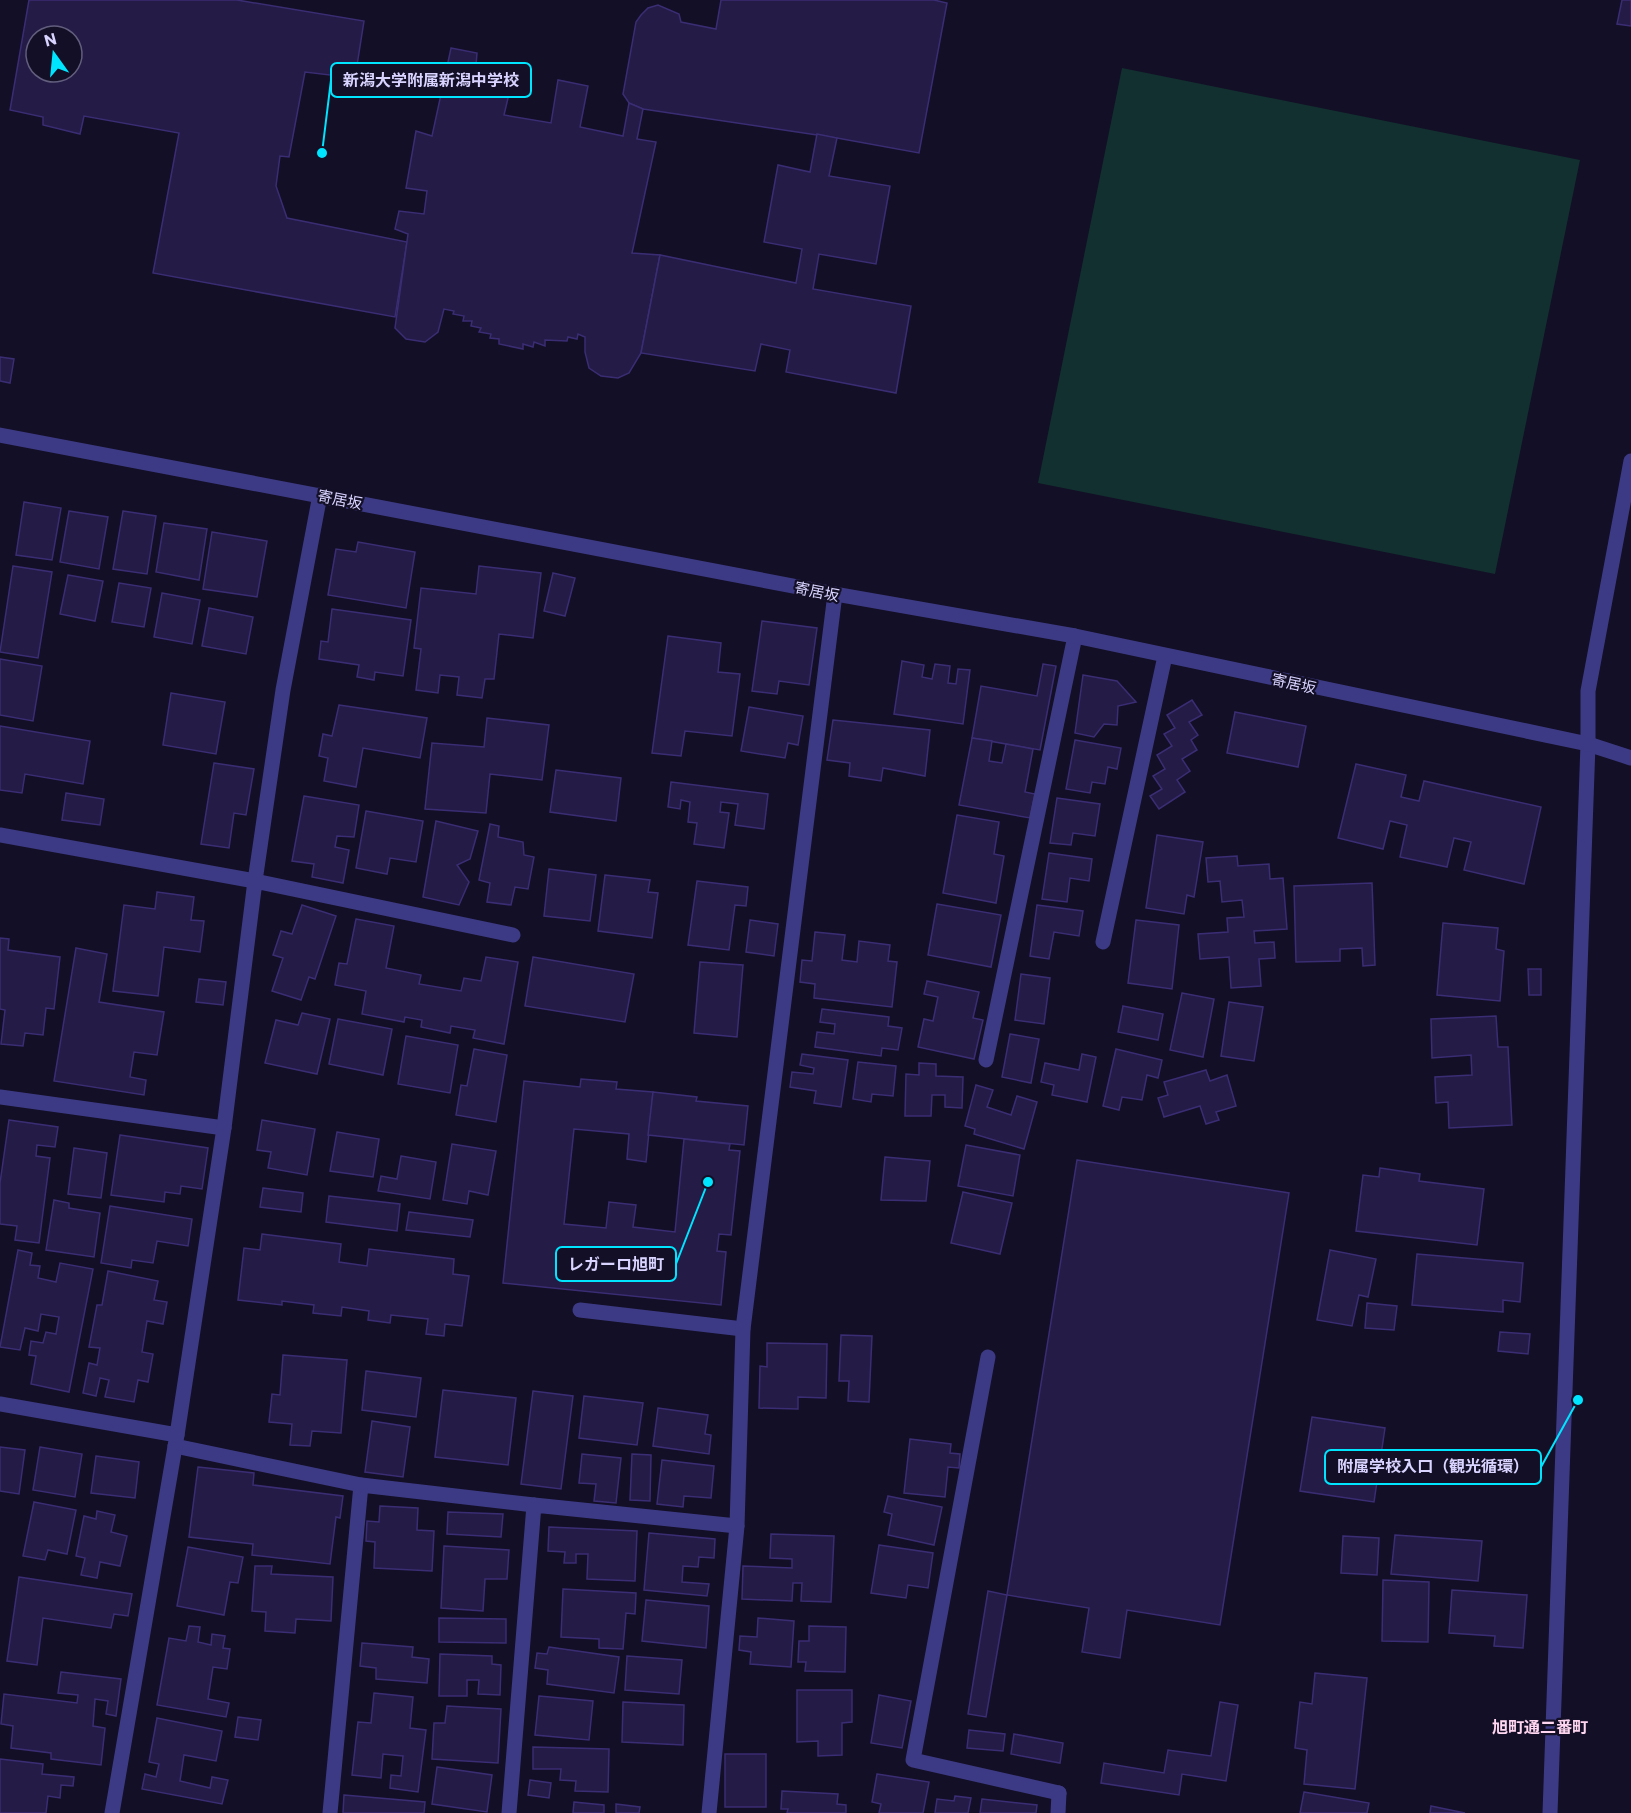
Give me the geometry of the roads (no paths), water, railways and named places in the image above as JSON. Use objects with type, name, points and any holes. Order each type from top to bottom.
[{"type":"street","name":"寄居坂","points":[[0,435],[835,594],[1075,636],[1588,744],[1631,758]]},
{"type":"street","points":[[1550,1813],[1588,691],[1631,461]]},
{"type":"street","points":[[112,1813],[176,1441],[224,1128],[255,881],[283,690],[320,495]]},
{"type":"street","points":[[709,1813],[737,1526],[743,1329],[835,594]]},
{"type":"street","points":[[986,1060],[1075,636]]},
{"type":"street","points":[[1103,942],[1165,656]]},
{"type":"street","points":[[0,835],[255,881],[513,934]]},
{"type":"street","points":[[0,1097],[224,1128]]},
{"type":"street","points":[[580,1310],[743,1329]]},
{"type":"street","points":[[988,1357],[914,1760],[1059,1793],[1058,1813]]},
{"type":"street","points":[[0,1404],[176,1441],[361,1485],[737,1526]]},
{"type":"street","points":[[330,1813],[361,1485]]},
{"type":"street","points":[[509,1813],[534,1505]]},
{"type":"place","name":"新潟大学附属新潟中学校","points":[[322,153]]},
{"type":"place","name":"レガーロ旭町","points":[[708,1182]]},
{"type":"place","name":"附属学校入口（観光循環）","points":[[1578,1400]]},
{"type":"district","name":"旭町通二番町","points":[[1540,1726]]}]
